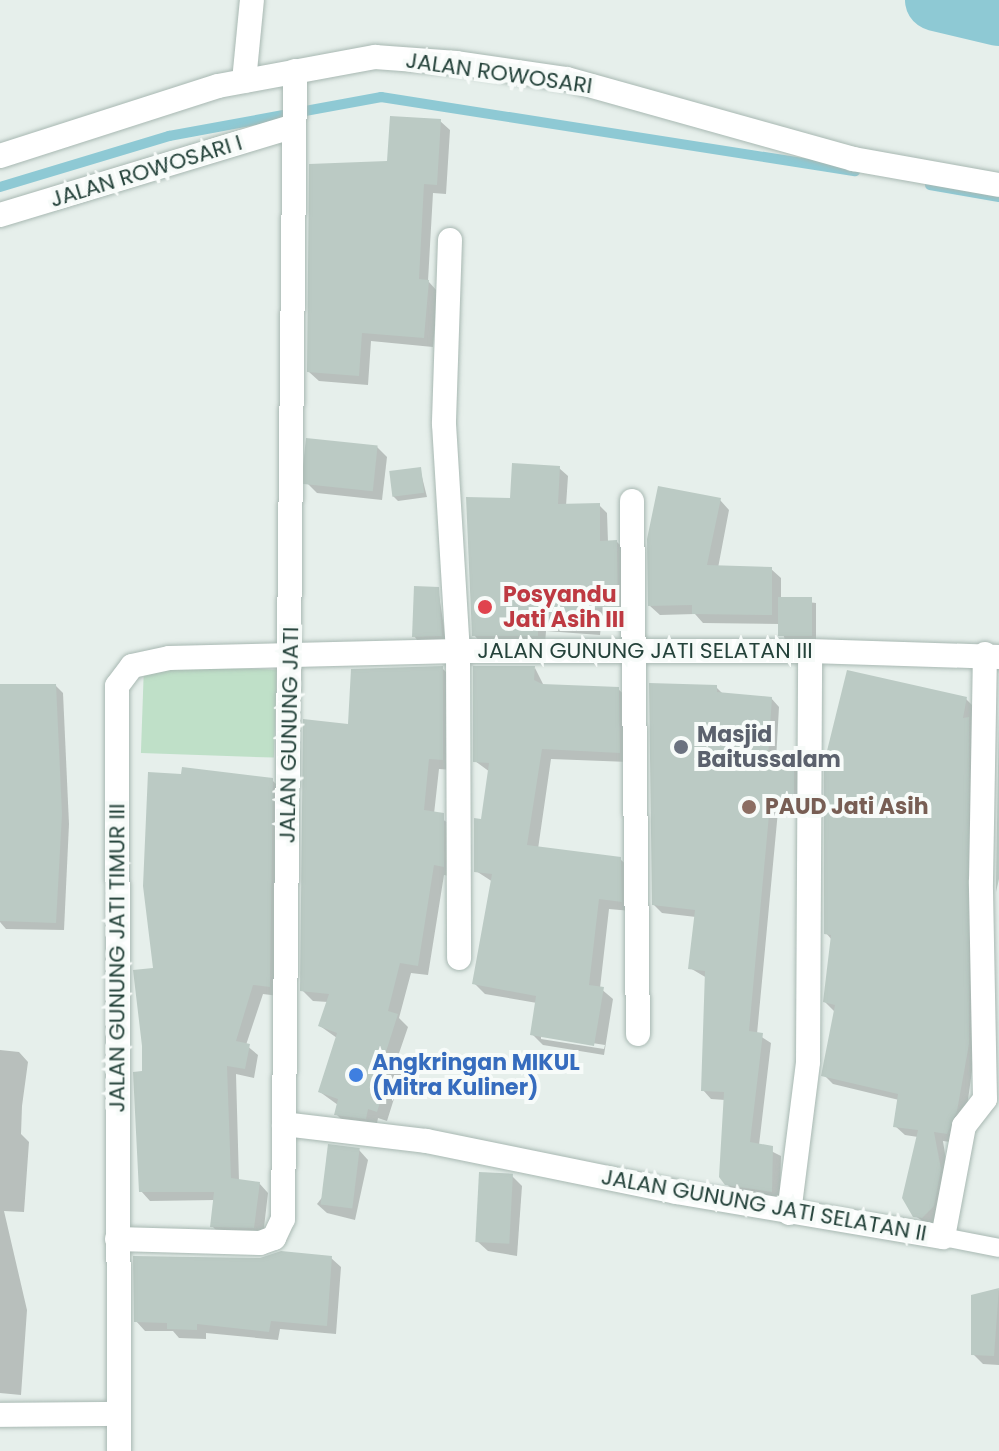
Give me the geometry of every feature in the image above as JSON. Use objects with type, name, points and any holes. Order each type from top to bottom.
[{"type":"street","points":[[244,81],[252,0]]},
{"type":"street","name":"JALAN ROWOSARI","points":[[0,156],[244,81],[375,57],[457,63],[567,79],[853,159],[999,185]]},
{"type":"street","name":"JALAN GUNUNG JATI","points":[[117,1239],[246,1244],[274,1238],[283,1219],[290,658],[292,118],[295,71]]},
{"type":"street","name":"JALAN ROWOSARI I","points":[[0,215],[292,118]]},
{"type":"street","points":[[450,240],[444,424],[458,651],[459,958]]},
{"type":"street","points":[[632,501],[638,1034]]},
{"type":"street","name":"JALAN GUNUNG JATI SELATAN III","points":[[290,658],[458,651],[810,651],[992,656]]},
{"type":"street","points":[[789,1213],[808,1062],[810,651]]},
{"type":"street","name":"JALAN GUNUNG JATI SELATAN II","points":[[284,1124],[426,1141],[789,1213],[943,1237],[964,1126],[992,1102],[981,881],[992,656]]},
{"type":"street","name":"JALAN GUNUNG JATI TIMUR III","points":[[119,1451],[117,686],[132,666],[150,659],[290,658]]},
{"type":"street","points":[[0,1415],[118,1414]]},
{"type":"lane","points":[[943,1237],[999,1248]]},
{"type":"green space","points":[[144,665],[277,670],[274,758],[141,753]]},
{"type":"building","points":[[390,116],[441,119],[437,185],[424,184],[419,279],[429,280],[424,338],[362,333],[359,376],[307,372],[309,164],[387,161]]},
{"type":"building","points":[[306,438],[378,446],[373,491],[301,484]]},
{"type":"building","points":[[512,463],[560,466],[558,504],[600,503],[600,541],[617,540],[618,607],[594,608],[592,628],[538,623],[538,636],[472,636],[466,497],[510,498]]},
{"type":"building","points":[[421,467],[424,493],[392,497],[389,471]]},
{"type":"building","points":[[658,486],[721,498],[707,565],[772,567],[772,615],[692,614],[692,605],[648,606],[647,539]]},
{"type":"building","points":[[414,586],[439,587],[442,636],[412,637]]},
{"type":"building","points":[[778,597],[812,597],[812,636],[778,636]]},
{"type":"building","points":[[443,666],[443,760],[429,759],[424,810],[444,813],[444,867],[434,865],[418,966],[400,963],[388,1011],[398,1014],[385,1055],[394,1057],[377,1112],[368,1109],[366,1119],[334,1115],[338,1099],[318,1092],[337,1033],[318,1026],[329,994],[300,991],[303,719],[348,724],[351,669]]},
{"type":"building","points":[[473,666],[535,666],[534,680],[542,684],[619,687],[620,753],[542,749],[527,845],[621,857],[622,902],[599,899],[589,985],[604,987],[594,1046],[530,1035],[536,996],[472,984],[492,874],[474,872],[474,818],[481,819],[489,763],[473,762]]},
{"type":"building","points":[[847,670],[967,697],[963,718],[969,717],[969,1044],[957,1111],[947,1134],[934,1132],[941,1169],[934,1206],[922,1218],[913,1217],[902,1198],[918,1130],[893,1127],[898,1094],[821,1076],[835,1005],[823,1002],[831,935],[824,934],[824,763]]},
{"type":"building","points":[[649,683],[717,685],[717,692],[772,697],[768,758],[794,760],[794,809],[770,804],[749,1031],[763,1033],[750,1142],[773,1146],[772,1192],[725,1185],[719,1177],[724,1092],[701,1091],[705,971],[688,969],[695,910],[652,905]]},
{"type":"building","points":[[0,684],[56,684],[62,814],[56,923],[0,921]]},
{"type":"building","points":[[999,711],[999,879],[996,892],[996,881]]},
{"type":"building","points":[[182,767],[273,778],[270,987],[253,985],[236,1041],[250,1044],[245,1069],[227,1066],[231,1178],[260,1182],[254,1228],[210,1227],[214,1192],[139,1192],[133,1072],[142,1071],[142,1046],[133,970],[153,968],[143,886],[148,772],[181,774]]},
{"type":"building","points":[[328,1144],[360,1148],[352,1208],[321,1205]]},
{"type":"building","points":[[479,1172],[513,1174],[509,1244],[475,1242]]},
{"type":"building","points":[[281,1251],[332,1256],[327,1326],[271,1321],[269,1332],[197,1324],[197,1330],[167,1329],[167,1323],[134,1322],[133,1256],[260,1258]]},
{"type":"building","points":[[999,1288],[994,1356],[971,1355],[971,1295]]},
{"type":"waterway","points":[[936,0],[999,15]]},
{"type":"waterway","points":[[0,187],[169,136],[381,97],[855,171]]},
{"type":"waterway","points":[[930,185],[999,197]]},
{"type":"place","name":"Posyandu Jati Asih III","points":[[485,607]]},
{"type":"place","name":"Masjid Baitussalam","points":[[681,747]]},
{"type":"place","name":"PAUD Jati Asih","points":[[749,807]]},
{"type":"place","name":"Angkringan MIKUL (Mitra Kuliner)","points":[[356,1075]]}]
